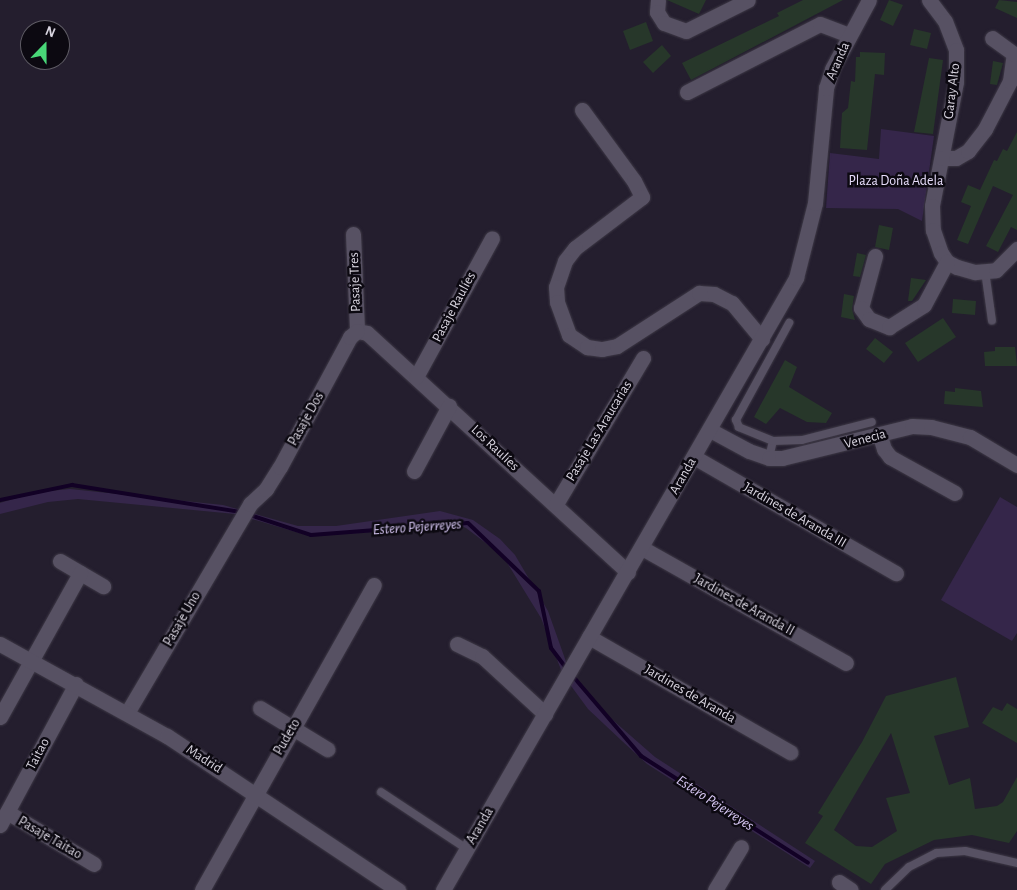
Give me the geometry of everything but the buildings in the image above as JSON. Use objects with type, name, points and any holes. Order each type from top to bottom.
[{"type":"street","points":[[658,0],[657,12],[664,23],[686,31],[748,0]]},
{"type":"street","name":"Aranda","points":[[443,890],[762,340],[796,278],[806,249],[815,202],[826,88],[849,35],[869,0]]},
{"type":"street","name":"Garay Alto","points":[[929,0],[945,21],[956,50],[956,82],[932,206],[933,230],[947,262]]},
{"type":"street","name":"Aranda","points":[[687,92],[812,26],[826,24],[849,35]]},
{"type":"street","points":[[942,158],[956,158],[968,151],[1010,81],[1014,54],[992,38]]},
{"type":"street","points":[[582,110],[634,181],[642,197],[575,248],[558,274],[556,294],[569,335],[587,347],[602,349],[617,346],[699,293],[714,294],[732,303],[762,340]]},
{"type":"street","name":"Pasaje Tres","points":[[353,234],[358,331]]},
{"type":"street","name":"Pasaje Raulíes","points":[[416,377],[492,238]]},
{"type":"street","points":[[875,256],[861,308],[869,319],[889,327],[924,305],[947,262],[966,270],[996,270],[1017,249]]},
{"type":"street","name":"Los Raulíes","points":[[358,331],[367,333],[449,406],[628,572]]},
{"type":"street","name":"Pasaje Dos","points":[[237,526],[250,504],[266,489],[280,467],[350,337],[358,331]]},
{"type":"street","name":"Pasaje Las Araucarias","points":[[556,504],[643,358]]},
{"type":"street","points":[[414,471],[449,406]]},
{"type":"street","name":"Venecia","points":[[710,430],[769,458],[803,456],[912,426],[949,429],[970,437],[1017,464]]},
{"type":"street","points":[[880,436],[884,449],[890,457],[955,493]]},
{"type":"street","name":"Jardines de Aranda III","points":[[694,457],[896,573]]},
{"type":"street","name":"Pasaje Uno","points":[[127,713],[237,526]]},
{"type":"street","name":"Jardines de Aranda II","points":[[642,548],[846,663]]},
{"type":"street","points":[[60,562],[103,586]]},
{"type":"street","points":[[0,717],[80,573]]},
{"type":"street","name":"Pudeto","points":[[202,890],[374,585]]},
{"type":"street","name":"Jardines de Aranda","points":[[589,637],[790,752]]},
{"type":"street","name":"Madrid","points":[[0,644],[127,713],[255,793],[398,890]]},
{"type":"street","points":[[457,644],[482,656],[545,714]]},
{"type":"street","name":"Taitao","points":[[3,819],[76,684]]},
{"type":"street","points":[[260,708],[327,749]]},
{"type":"street","name":"Pasaje Taitao","points":[[3,819],[94,864]]},
{"type":"street","points":[[716,890],[741,847]]},
{"type":"lane","points":[[985,271],[992,321]]},
{"type":"lane","points":[[789,323],[736,420],[739,427],[772,441],[802,440],[872,422]]},
{"type":"lane","points":[[769,458],[772,441]]},
{"type":"lane","points":[[381,792],[467,849]]},
{"type":"lane","points":[[885,890],[909,867],[937,853],[965,851],[1017,863]]},
{"type":"green space","name":"Plaza Doña Adela","points":[[881,129],[934,136],[922,221],[898,209],[826,208],[830,153],[879,159]]},
{"type":"green space","points":[[70,489],[223,505],[298,526],[336,526],[440,511],[473,520],[500,539],[515,555],[548,611],[569,670],[599,708],[655,757],[815,861],[810,868],[647,764],[588,709],[563,675],[541,618],[503,556],[466,528],[454,523],[429,522],[362,533],[306,535],[235,514],[78,499],[48,502],[0,514],[0,503],[39,492]]},
{"type":"green space","points":[[1000,497],[1017,507],[1017,633],[1012,641],[941,600]]},
{"type":"waterway","name":"Estero Pejerreyes","points":[[0,500],[72,485],[240,512]]},
{"type":"waterway","name":"Estero Pejerreyes","points":[[247,514],[311,535],[468,523],[539,591],[551,648],[567,669]]},
{"type":"waterway","name":"Estero Pejerreyes","points":[[571,674],[641,756],[808,863]]}]
